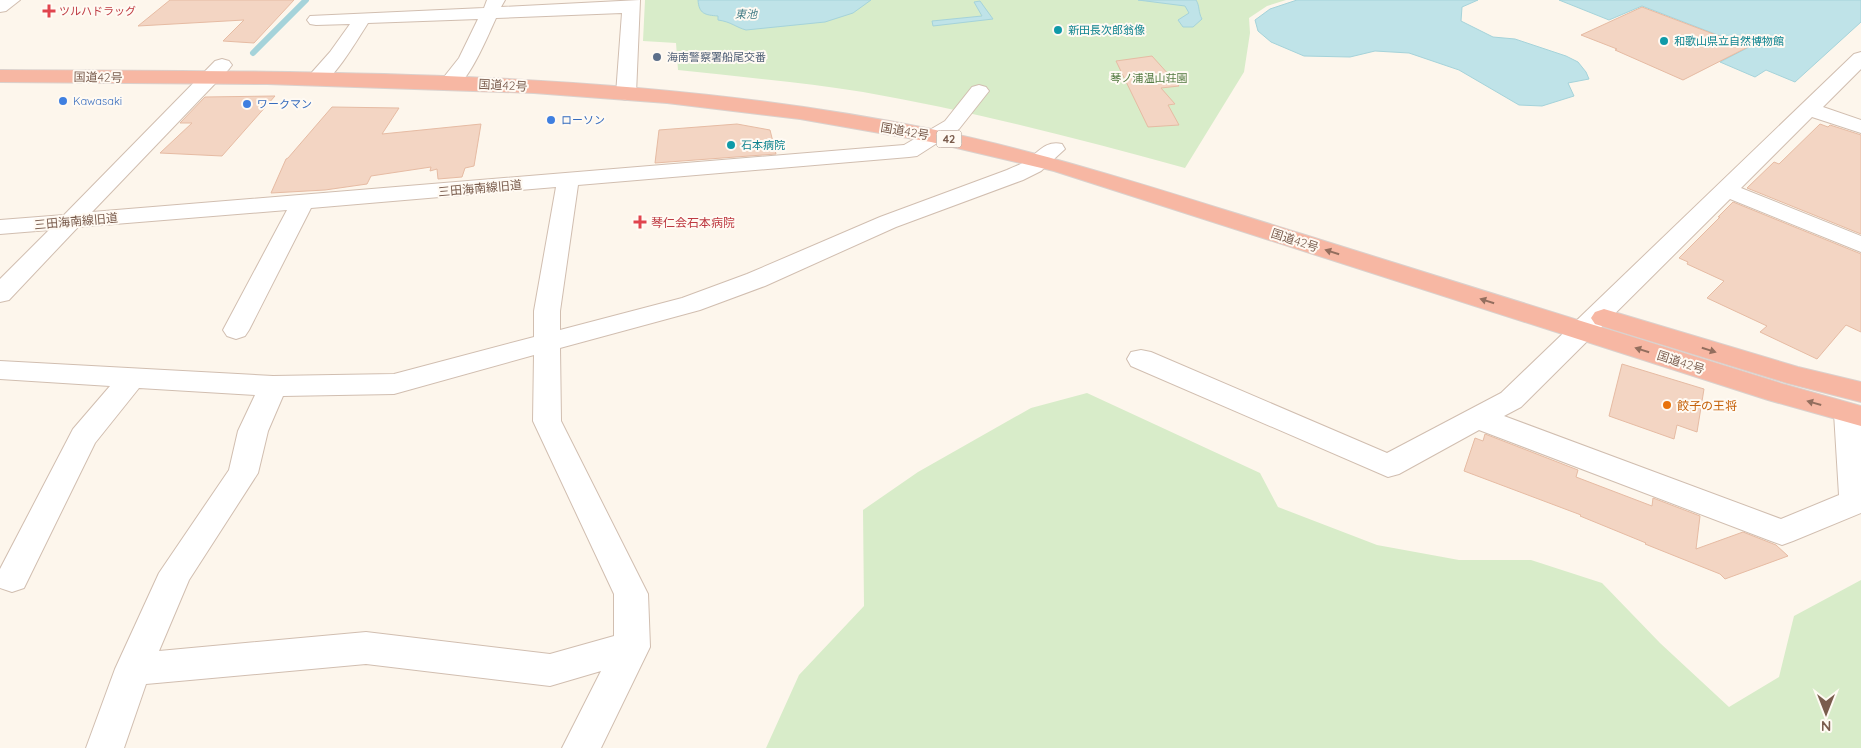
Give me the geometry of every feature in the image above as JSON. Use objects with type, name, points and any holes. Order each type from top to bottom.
[{"type":"highway","name":"国道42号","points":[[0,63],[216,72]]},
{"type":"highway","name":"国道42号","points":[[0,76],[216,72],[322,72],[455,76],[626,86],[746,106],[943,131],[1047,155],[1590,324],[1769,390],[1857,407]]},
{"type":"street","points":[[0,7],[11,0]]},
{"type":"street","points":[[316,20],[364,18],[493,7],[631,4],[626,86]]},
{"type":"street","points":[[455,76],[468,59],[493,7]]},
{"type":"street","points":[[322,72],[337,56],[364,18]]},
{"type":"street","points":[[1141,359],[1388,466],[1511,400],[1861,58]]},
{"type":"street","points":[[0,294],[216,72]]},
{"type":"street","points":[[943,131],[979,91]]},
{"type":"street","points":[[1809,109],[1861,126]]},
{"type":"street","name":"三田海南線旧道","points":[[0,227],[909,151],[943,131]]},
{"type":"street","points":[[0,370],[273,386],[394,384],[690,304],[756,280],[888,222],[1015,175],[1047,155]]},
{"type":"street","points":[[568,180],[548,311],[547,421],[631,594],[632,647],[581,748]]},
{"type":"street","points":[[1727,190],[1861,245]]},
{"type":"street","points":[[236,330],[303,202]]},
{"type":"street","points":[[12,578],[83,437],[133,377]]},
{"type":"street","points":[[104,748],[133,669],[175,573],[243,473],[253,431],[273,386]]},
{"type":"street","points":[[1478,418],[1782,532],[1854,502],[1857,407]]},
{"type":"street","points":[[133,669],[366,648],[550,670],[632,647]]},
{"type":"green space","name":"琴ノ浦温山荘園","points":[[645,0],[1286,0],[1267,6],[1249,18],[1250,33],[1244,72],[1185,168],[1025,126],[863,92],[817,85],[678,70],[676,43],[643,41]]},
{"type":"green space","points":[[1087,393],[1260,473],[1278,507],[1377,545],[1459,560],[1531,560],[1602,583],[1660,643],[1729,707],[1779,677],[1794,616],[1861,580],[1861,748],[766,748],[799,675],[864,606],[863,510],[918,472],[1031,408]]},
{"type":"water","name":"東池","points":[[698,0],[871,0],[853,13],[825,22],[746,30],[718,20],[718,16],[704,13],[701,11]]},
{"type":"water","points":[[1138,0],[1196,0],[1202,19],[1193,27],[1183,27],[1178,20],[1189,13],[1185,6]]},
{"type":"water","points":[[1297,0],[1478,0],[1462,7],[1461,21],[1493,37],[1515,39],[1566,56],[1578,62],[1589,79],[1568,83],[1574,96],[1542,106],[1519,105],[1459,70],[1409,53],[1375,51],[1350,57],[1304,56],[1271,42],[1258,31],[1255,20],[1270,9]]},
{"type":"water","points":[[1559,0],[1861,0],[1861,22],[1795,82],[1766,70],[1755,77],[1720,62],[1749,47],[1642,6],[1609,20]]},
{"type":"water","points":[[980,1],[993,19],[933,26],[932,21],[982,16],[974,2]]},
{"type":"building","points":[[170,0],[294,0],[254,43],[223,41],[244,20],[138,26]]},
{"type":"building","name":"和歌山県立自然博物館","points":[[1642,7],[1748,47],[1683,80],[1615,50],[1617,49],[1581,35]]},
{"type":"building","points":[[1152,56],[1179,86],[1161,88],[1175,104],[1168,105],[1179,125],[1148,127],[1116,61]]},
{"type":"building","points":[[275,96],[222,156],[160,153],[192,123],[180,123],[205,97]]},
{"type":"building","points":[[332,107],[399,108],[382,134],[481,124],[474,166],[465,168],[462,177],[438,179],[437,169],[430,171],[431,167],[371,176],[367,184],[325,190],[271,193],[286,159]]},
{"type":"building","name":"石本病院","points":[[737,124],[770,130],[776,154],[655,163],[659,130]]},
{"type":"building","points":[[1820,124],[1828,127],[1830,125],[1861,135],[1861,234],[1747,188],[1774,162],[1779,164]]},
{"type":"building","points":[[1733,202],[1861,254],[1861,332],[1846,325],[1817,359],[1760,332],[1767,326],[1707,298],[1724,281],[1687,264],[1688,262],[1679,258]]},
{"type":"building","points":[[1622,364],[1704,389],[1697,432],[1677,425],[1674,439],[1609,416]]},
{"type":"building","points":[[1485,434],[1578,470],[1576,477],[1652,506],[1653,498],[1700,516],[1696,549],[1743,532],[1776,545],[1788,556],[1725,579],[1720,574],[1645,544],[1581,515],[1464,471],[1475,438],[1483,441]]},
{"type":"waterway","points":[[253,53],[306,0]]},
{"type":"place","name":"ツルハドラッグ","points":[[49,11]]},
{"type":"place","name":"新田長次郎翁像","points":[[1058,30]]},
{"type":"place","name":"和歌山県立自然博物館","points":[[1664,41]]},
{"type":"place","name":"海南警察署船尾交番","points":[[657,57]]},
{"type":"place","name":"Kawasaki","points":[[63,101]]},
{"type":"place","name":"ワークマン","points":[[247,104]]},
{"type":"place","name":"ローソン","points":[[551,120]]},
{"type":"place","name":"石本病院","points":[[731,145]]},
{"type":"place","name":"琴仁会石本病院","points":[[640,222]]},
{"type":"place","name":"餃子の王将","points":[[1667,405]]}]
